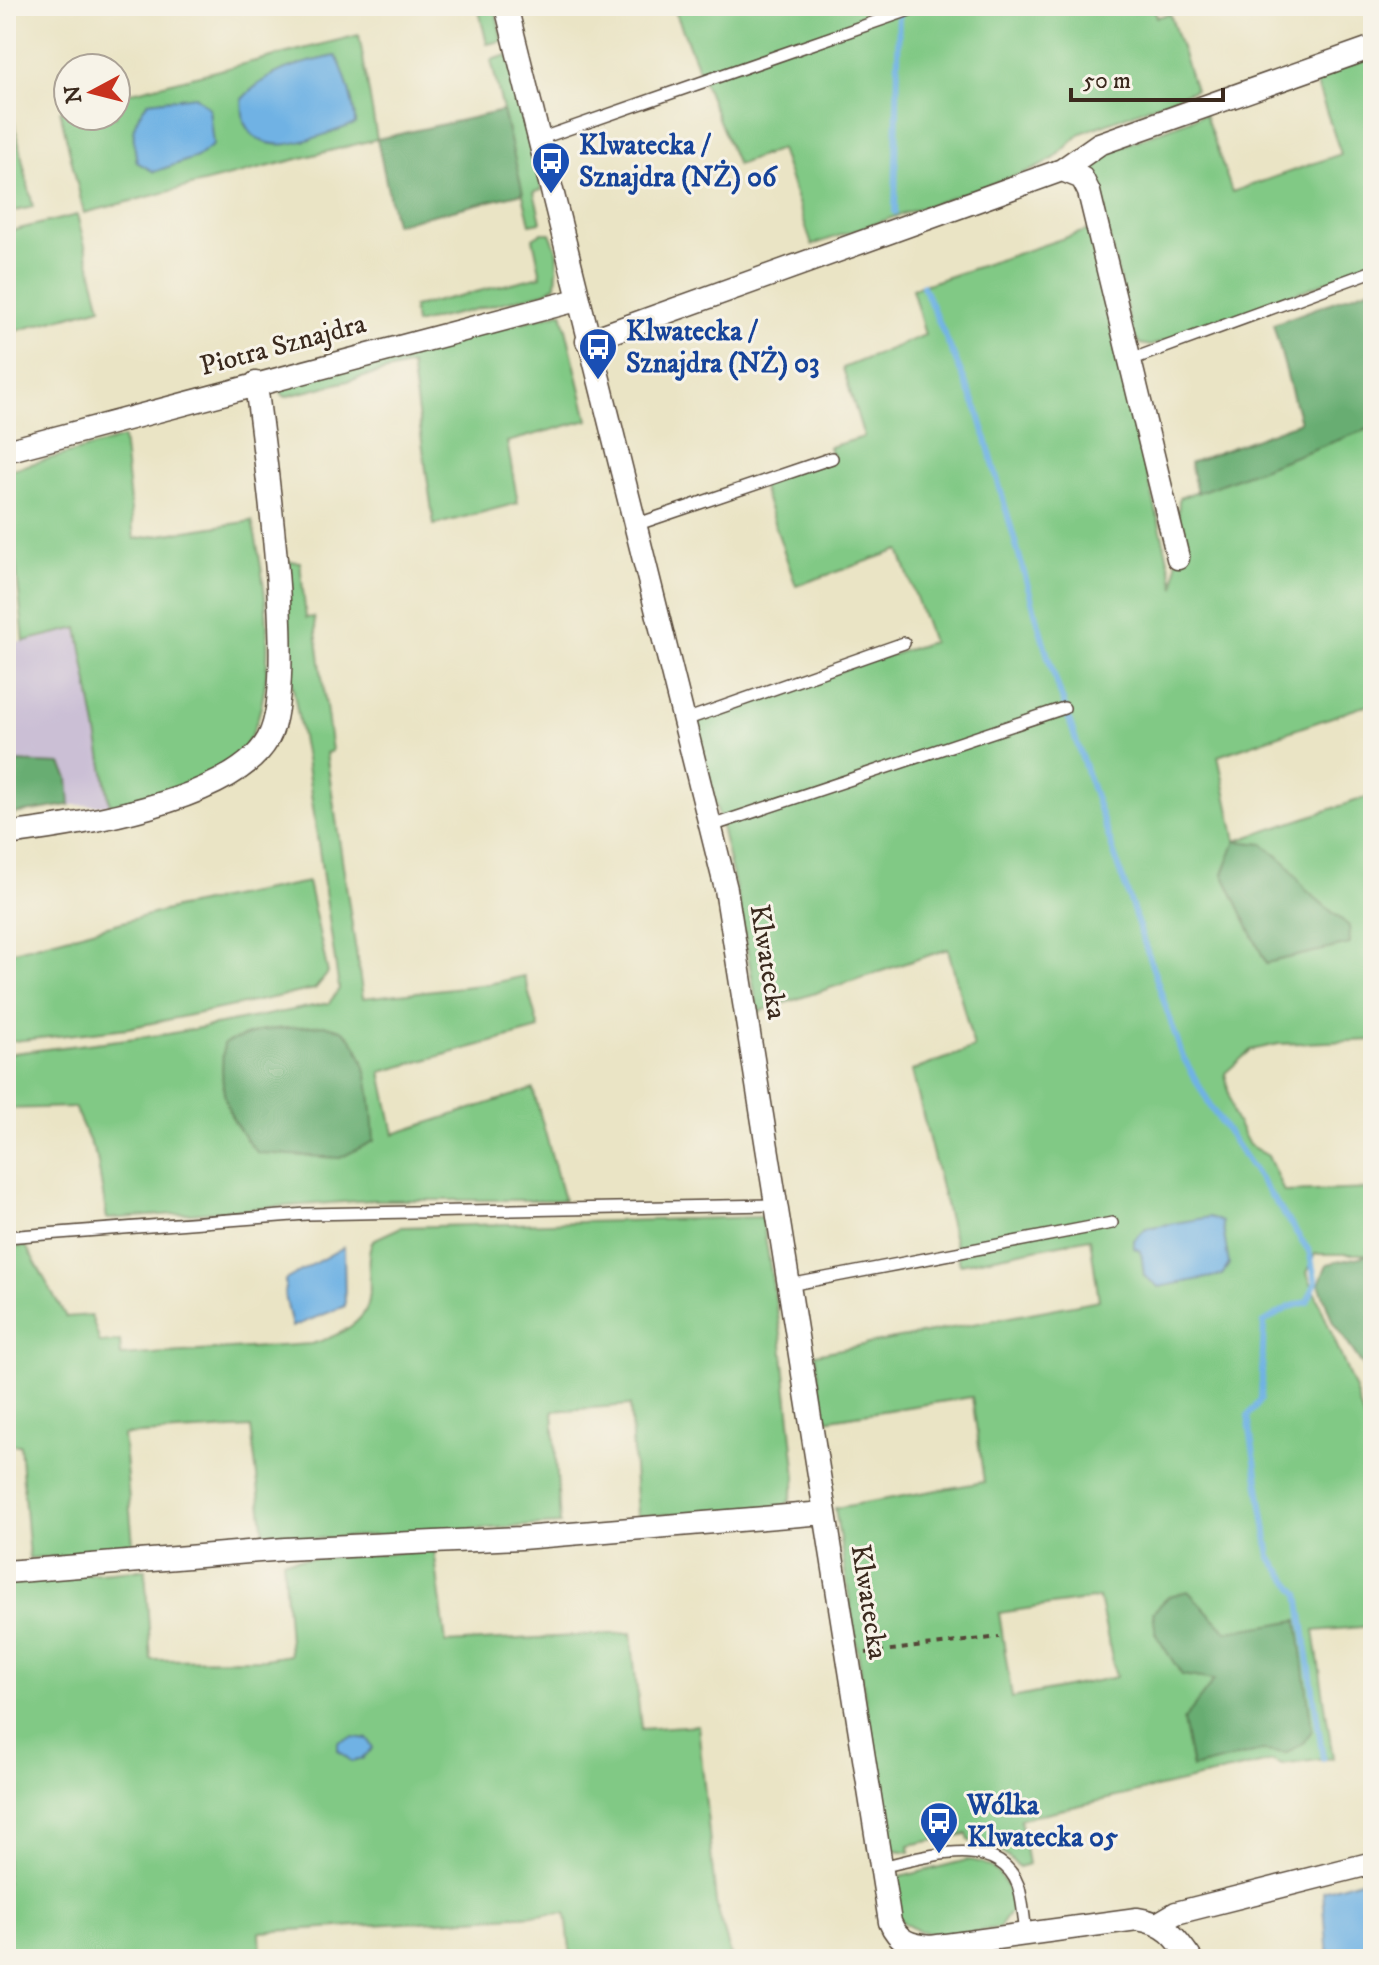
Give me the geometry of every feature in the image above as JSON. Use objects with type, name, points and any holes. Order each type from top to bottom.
[{"type":"street","name":"Klwatecka","points":[[506,6],[726,889],[886,1912],[894,1933],[901,1939]]},
{"type":"street","points":[[587,341],[1062,170],[1099,144],[1373,47]]},
{"type":"street","points":[[1062,170],[1082,178],[1089,192],[1178,558]]},
{"type":"street","name":"Piotra Sznajdra","points":[[6,451],[577,300]]},
{"type":"street","points":[[6,834],[82,824],[217,782],[242,766],[268,739],[276,713],[280,674],[275,555],[256,383]]},
{"type":"street","points":[[6,1572],[285,1549],[536,1537],[824,1513]]},
{"type":"street","points":[[1159,1923],[1176,1913],[1373,1863]]},
{"type":"street","points":[[889,1959],[901,1939],[910,1944],[931,1947],[1137,1919],[1159,1923],[1170,1930],[1191,1959]]},
{"type":"lane","points":[[538,139],[921,6]]},
{"type":"lane","points":[[1130,360],[1373,271]]},
{"type":"lane","points":[[635,525],[832,458]]},
{"type":"lane","points":[[685,720],[904,643]]},
{"type":"lane","points":[[711,826],[1064,708]]},
{"type":"lane","points":[[6,1237],[306,1214],[776,1205]]},
{"type":"lane","points":[[789,1285],[1112,1223]]},
{"type":"lane","points":[[880,1867],[960,1853],[982,1854],[999,1861],[1019,1887],[1026,1935]]},
{"type":"path","points":[[847,1655],[999,1637]]},
{"type":"shaded area","points":[[78,627],[88,668],[110,805],[70,805],[68,778],[61,764],[6,764],[6,645]]},
{"type":"green space","points":[[478,6],[495,6],[502,41],[487,44]]},
{"type":"green space","points":[[673,6],[1153,6],[1157,17],[1170,14],[1195,90],[1081,133],[1055,158],[1035,169],[812,245],[780,149],[737,165]]},
{"type":"green space","points":[[359,35],[377,139],[84,213],[65,132],[132,132],[132,92]]},
{"type":"green space","points":[[508,55],[542,190],[534,192],[541,222],[530,224],[491,60]]},
{"type":"green space","points":[[1373,58],[1373,265],[1151,346],[1140,344],[1133,334],[1096,184],[1093,166],[1099,155],[1205,114],[1232,192],[1341,154],[1314,76]]},
{"type":"green space","points":[[503,111],[523,193],[395,224],[377,139]]},
{"type":"green space","points":[[14,122],[33,207],[6,213],[6,124]]},
{"type":"green space","points":[[77,215],[101,307],[12,332],[6,310],[6,232]]},
{"type":"green space","points":[[1088,230],[1175,588],[1179,498],[1373,427],[1373,703],[1218,756],[1236,841],[1373,795],[1373,1040],[1279,1044],[1251,1050],[1225,1073],[1233,1115],[1249,1145],[1268,1156],[1284,1192],[1373,1189],[1373,1254],[1315,1254],[1307,1273],[1355,1390],[1373,1452],[1373,1626],[1314,1631],[1333,1758],[1282,1765],[1273,1761],[1020,1819],[1028,1864],[1019,1867],[997,1848],[969,1841],[967,1834],[909,1845],[910,1852],[889,1849],[835,1508],[984,1482],[972,1397],[824,1420],[815,1354],[1099,1300],[1090,1238],[960,1264],[912,1071],[974,1048],[948,949],[758,1012],[739,903],[695,717],[932,642],[899,550],[796,586],[760,482],[832,457],[829,447],[864,437],[843,368],[925,335],[912,289]],"holes":[[[1099,1598],[1116,1677],[1012,1698],[999,1613]]]},
{"type":"green space","points":[[541,233],[550,233],[558,253],[556,285],[546,292],[415,324],[413,307],[541,276],[533,238]]},
{"type":"green space","points":[[1373,287],[1373,427],[1197,493],[1190,463],[1300,422],[1273,324]]},
{"type":"green space","points":[[562,312],[588,420],[507,442],[518,503],[434,525],[411,365],[284,397],[278,386]]},
{"type":"green space","points":[[123,438],[134,539],[252,521],[267,618],[267,654],[264,690],[256,722],[243,750],[222,772],[182,790],[110,805],[78,628],[24,641],[6,471]]},
{"type":"green space","points":[[284,561],[300,562],[306,618],[314,617],[332,751],[326,753],[363,998],[489,984],[524,976],[539,1029],[381,1072],[394,1134],[533,1089],[564,1200],[372,1200],[107,1219],[97,1158],[74,1107],[6,1109],[6,1054],[168,1034],[329,1003],[339,989],[306,759],[288,661]]},
{"type":"green space","points":[[6,764],[61,764],[68,778],[70,805],[6,815]]},
{"type":"green space","points":[[1236,841],[1263,844],[1286,863],[1306,890],[1349,926],[1350,944],[1266,963],[1223,874]]},
{"type":"green space","points":[[308,882],[328,973],[315,989],[128,1028],[6,1042],[6,953],[179,907]]},
{"type":"green space","points":[[324,1025],[343,1031],[359,1052],[368,1082],[374,1141],[340,1158],[258,1153],[238,1128],[226,1103],[222,1076],[224,1043],[263,1030]]},
{"type":"green space","points":[[762,1217],[781,1334],[796,1478],[790,1501],[778,1510],[637,1516],[630,1405],[553,1411],[560,1524],[265,1542],[251,1428],[123,1435],[134,1554],[29,1558],[20,1445],[6,1445],[6,1248],[26,1246],[66,1317],[91,1315],[100,1343],[120,1341],[121,1356],[311,1344],[336,1335],[365,1312],[373,1240],[401,1227]]},
{"type":"green space","points":[[1373,1254],[1373,1380],[1333,1322],[1319,1284],[1327,1264]]},
{"type":"green space","points":[[434,1550],[446,1643],[631,1633],[641,1729],[698,1725],[716,1903],[732,1959],[571,1959],[566,1913],[260,1932],[261,1959],[6,1959],[6,1581],[145,1569],[151,1660],[265,1659],[290,1655],[283,1560]]},
{"type":"green space","points":[[1188,1591],[1227,1632],[1298,1620],[1312,1730],[1305,1742],[1287,1753],[1262,1751],[1192,1768],[1183,1721],[1214,1680],[1182,1675],[1156,1635],[1153,1612],[1169,1596]]},
{"type":"green space","points":[[967,1860],[986,1865],[1005,1883],[1011,1911],[999,1928],[933,1934],[909,1926],[898,1918],[892,1879]]},
{"type":"water","points":[[336,56],[349,90],[355,124],[296,143],[266,143],[254,136],[244,121],[242,99],[252,89],[274,74]]},
{"type":"water","points":[[195,96],[209,108],[213,145],[197,157],[154,172],[137,162],[135,123],[148,102]]},
{"type":"water","points":[[1210,1217],[1222,1222],[1229,1264],[1222,1275],[1159,1287],[1144,1276],[1141,1251],[1134,1248],[1134,1240],[1146,1228]]},
{"type":"water","points":[[344,1247],[345,1306],[292,1327],[285,1280]]},
{"type":"water","points":[[353,1737],[368,1739],[373,1748],[362,1759],[352,1762],[338,1750],[338,1742]]},
{"type":"water","points":[[1373,1876],[1373,1959],[1328,1959],[1323,1891]]},
{"type":"waterway","points":[[895,212],[899,6]]},
{"type":"waterway","points":[[923,286],[978,411],[1048,657],[1182,1055],[1212,1109],[1309,1251],[1316,1282],[1307,1302],[1289,1307],[1264,1322],[1261,1399],[1248,1416],[1270,1557],[1299,1594],[1323,1759]]},
{"type":"place","name":"Klwatecka / Sznajdra (NŻ) 06","points":[[551,195]]},
{"type":"place","name":"Klwatecka / Sznajdra (NŻ) 03","points":[[598,381]]},
{"type":"place","name":"Wólka Klwatecka 05","points":[[939,1855]]}]
